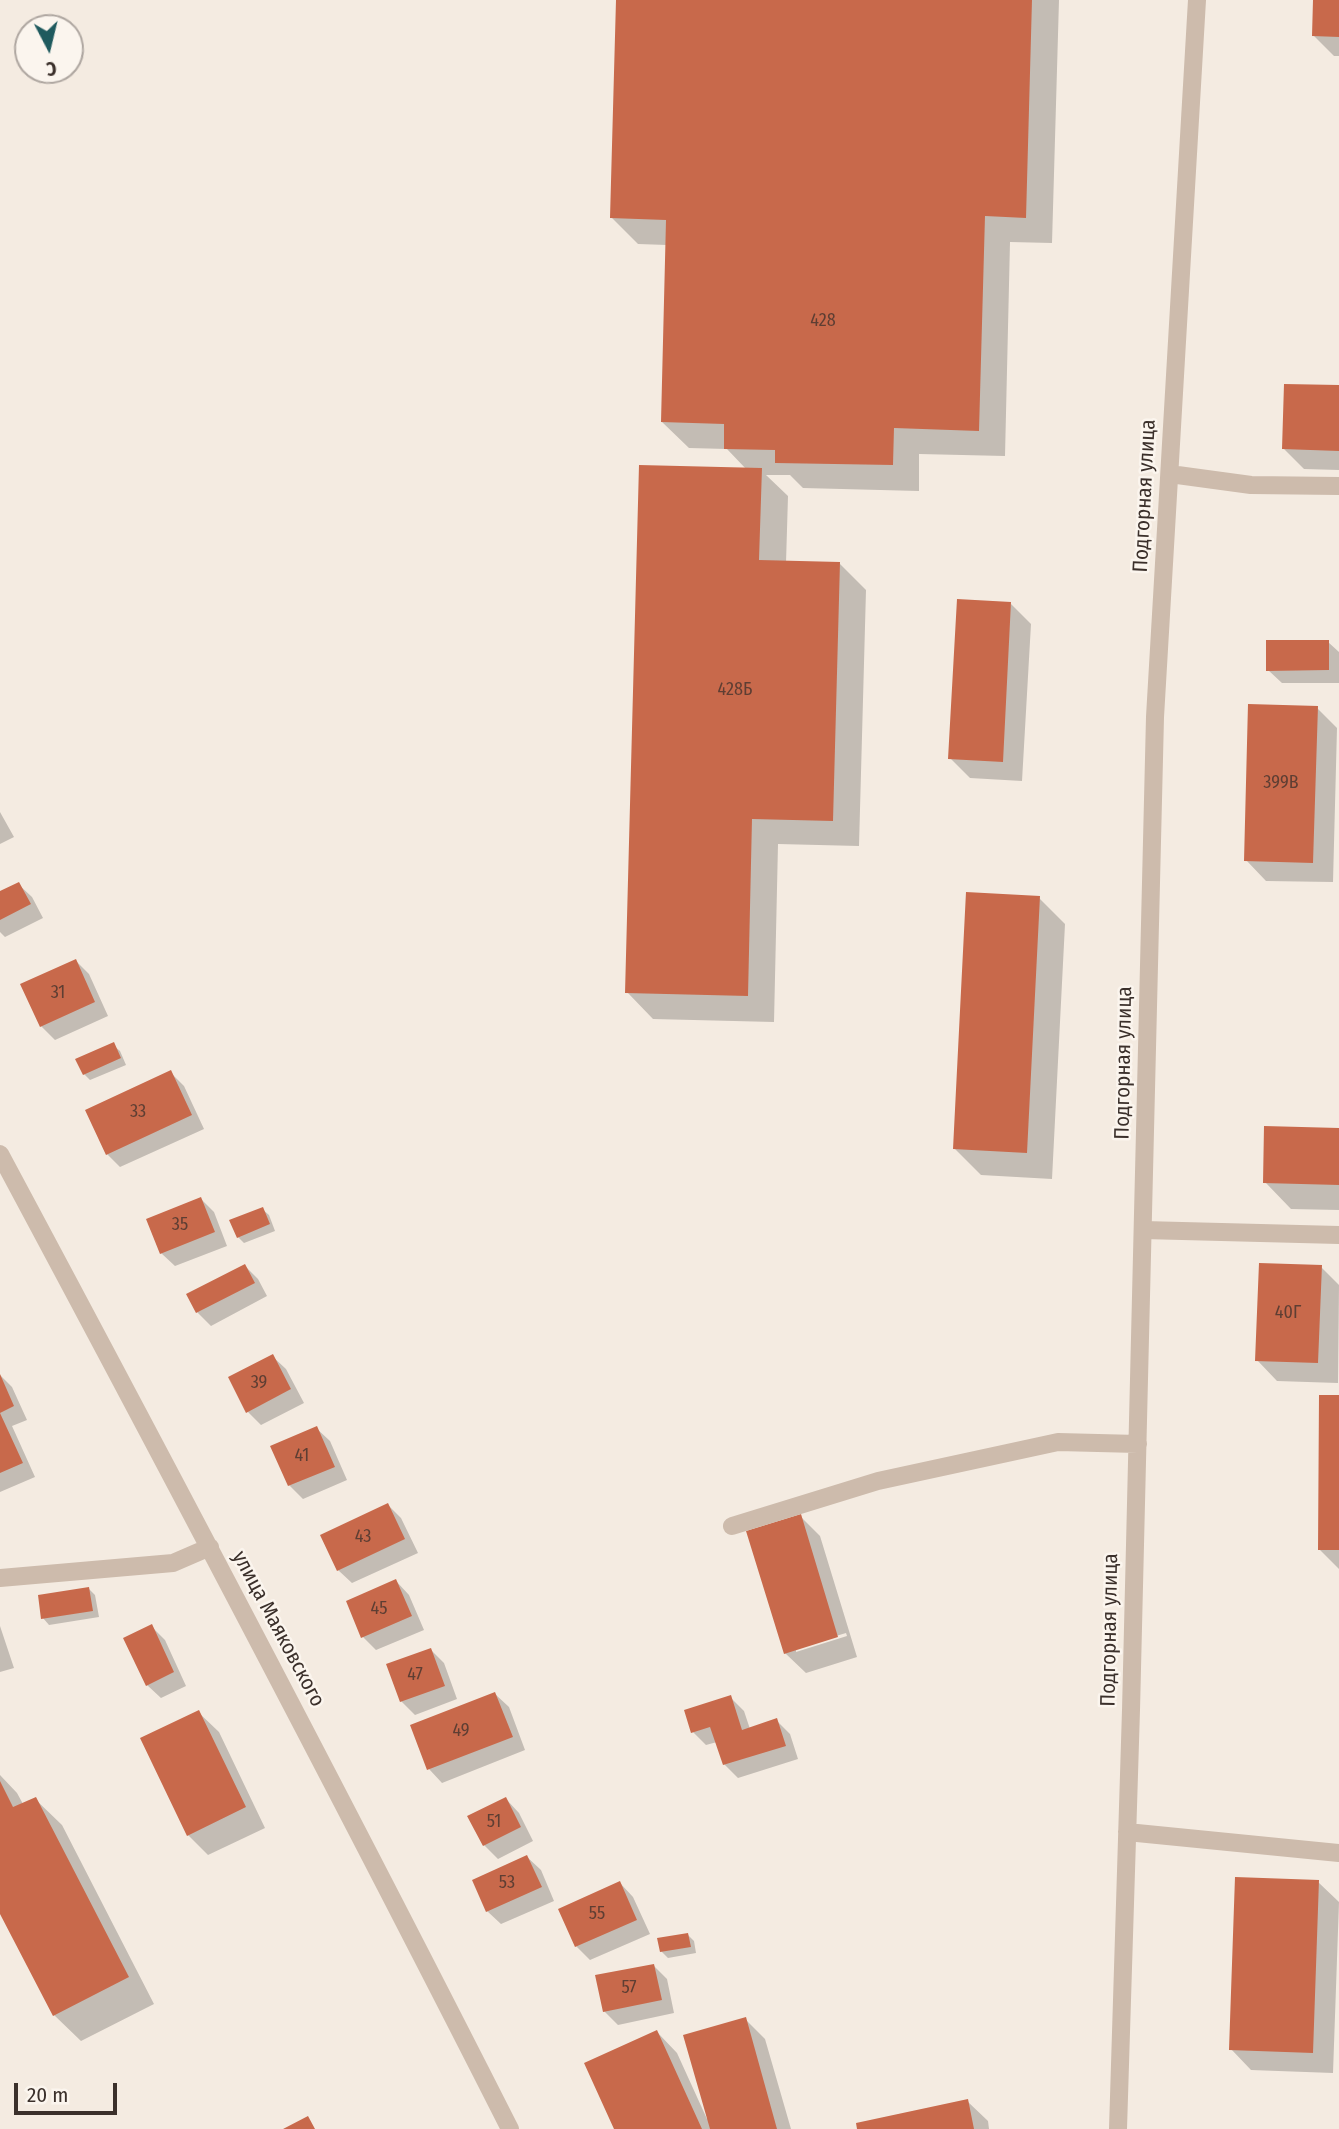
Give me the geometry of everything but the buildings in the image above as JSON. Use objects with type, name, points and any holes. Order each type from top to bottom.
[{"type":"street","name":"Подгорная улица","points":[[1118,2129],[1155,717],[1197,0]]},
{"type":"street","points":[[1170,474],[1251,485],[1339,486]]},
{"type":"street","name":"улица Маяковского","points":[[0,1154],[210,1547],[510,2129]]},
{"type":"street","points":[[1143,1230],[1339,1235]]},
{"type":"street","points":[[732,1527],[878,1481],[1058,1443],[1138,1444]]},
{"type":"street","points":[[0,1578],[173,1563],[210,1547]]},
{"type":"street","points":[[1127,1832],[1339,1853]]}]
